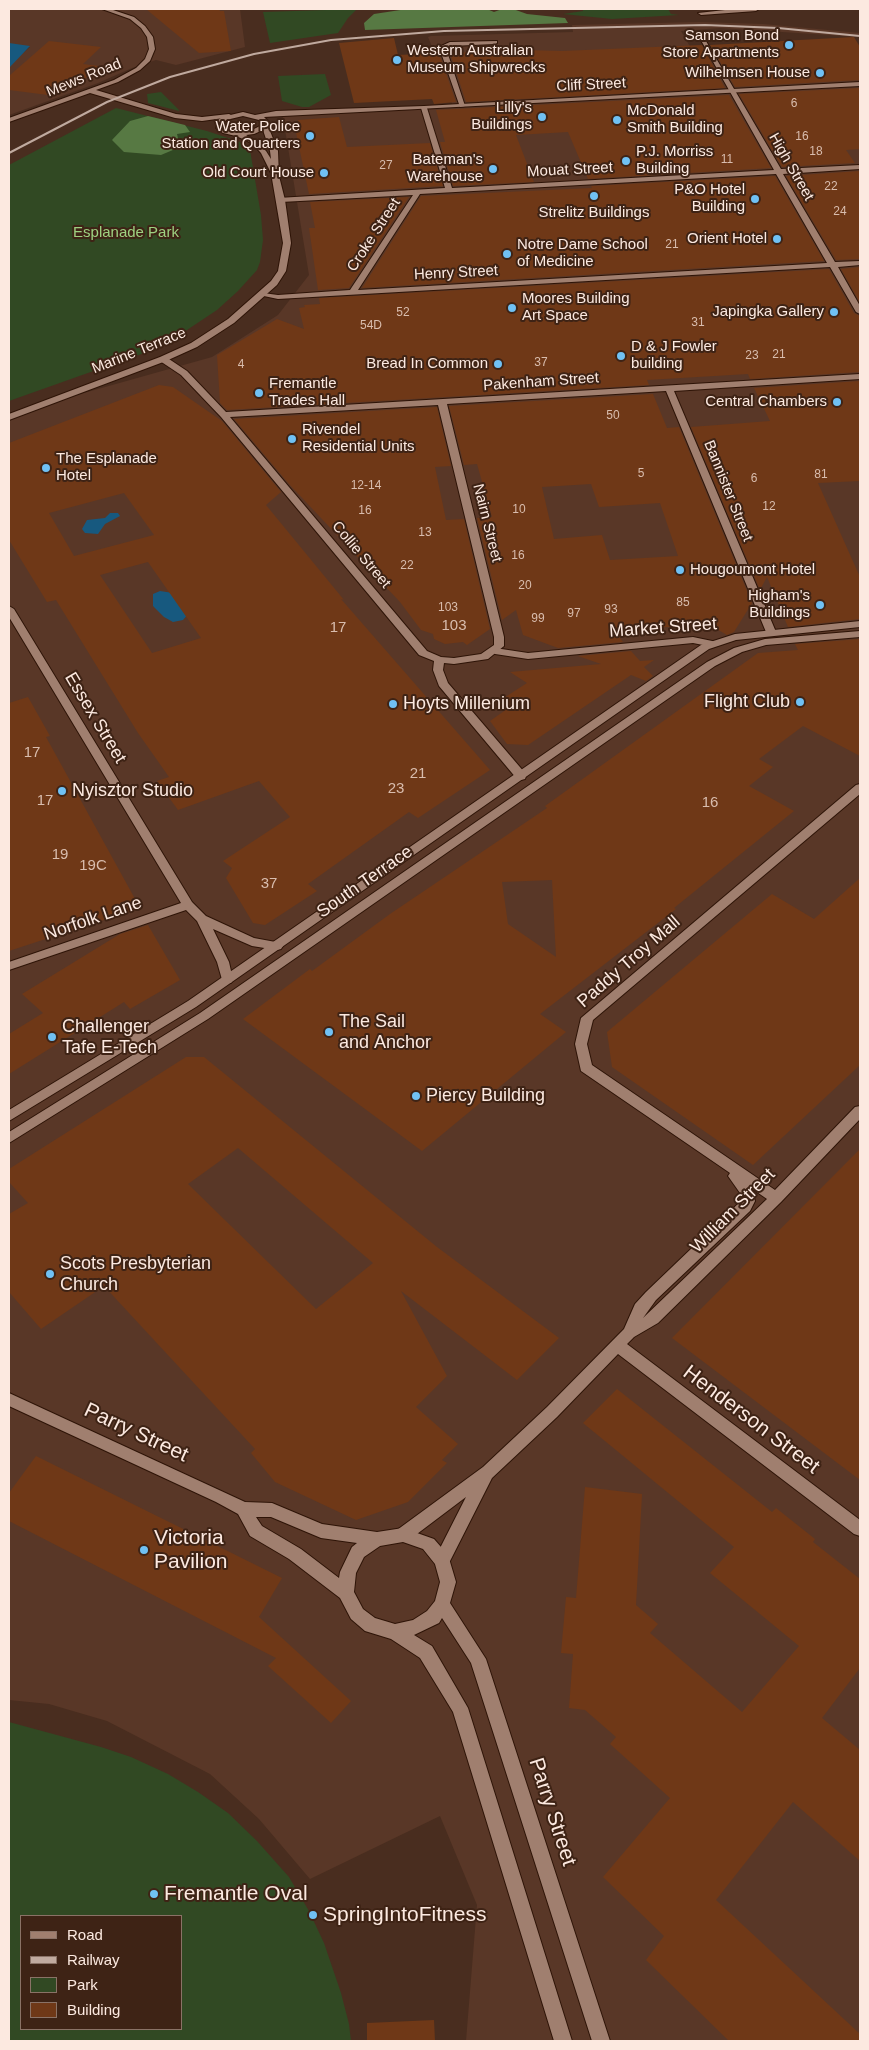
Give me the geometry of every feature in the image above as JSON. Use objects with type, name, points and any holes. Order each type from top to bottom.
[{"type":"street","name":"Mews Road","points":[[9,120],[91,91],[138,69],[148,60],[151,53],[150,37],[143,27],[132,18],[105,9]]},
{"type":"street","points":[[701,13],[756,9]]},
{"type":"street","name":"High Street","points":[[700,36],[860,312]]},
{"type":"street","points":[[462,106],[442,47],[443,45],[495,42]]},
{"type":"street","name":"Cliff Street","points":[[257,116],[276,113],[424,108],[860,84]]},
{"type":"street","points":[[91,91],[176,116],[202,119],[243,114],[257,116],[266,124],[252,133],[238,134]]},
{"type":"street","points":[[424,108],[449,190]]},
{"type":"street","name":"Cliff Street","points":[[266,124],[293,113]]},
{"type":"street","name":"Marine Terrace","points":[[9,417],[164,359],[194,345],[231,321],[274,283],[282,271],[286,243],[281,200],[275,176],[264,152],[254,142],[238,134],[226,132],[218,127],[220,121],[229,116]]},
{"type":"street","name":"Marine Terrace","points":[[266,124],[274,151],[275,176]]},
{"type":"street","name":"Mouat Street","points":[[281,200],[860,168]]},
{"type":"street","name":"Croke Street","points":[[353,292],[418,192]]},
{"type":"street","name":"Henry Street","points":[[262,295],[278,297],[860,263]]},
{"type":"street","name":"Collie Street","points":[[164,359],[184,373],[224,415],[423,652],[440,660]]},
{"type":"street","name":"Pakenham Street","points":[[224,415],[860,376]]},
{"type":"street","name":"Bannister Street","points":[[668,388],[771,632]]},
{"type":"street","name":"Nairn Street","points":[[442,402],[499,637],[499,646],[495,651]]},
{"type":"street","name":"Essex Street","points":[[9,609],[188,904],[202,919],[223,962],[227,980]]},
{"type":"street","name":"Market Street","points":[[440,660],[470,659],[495,651],[528,656],[693,640],[713,644],[735,637],[771,632],[860,624]]},
{"type":"street","name":"Market Street","points":[[738,650],[751,645],[781,640],[860,634]]},
{"type":"street","name":"South Terrace","points":[[9,1116],[192,1004],[713,644]]},
{"type":"street","name":"South Terrace","points":[[9,1138],[204,1016],[711,664],[738,650]]},
{"type":"street","points":[[440,660],[438,670],[443,684],[521,776]]},
{"type":"street","name":"Paddy Troy Mall","points":[[776,1198],[586,1068],[581,1044],[586,1018],[860,788]]},
{"type":"street","name":"Norfolk Lane","points":[[9,966],[188,904]]},
{"type":"street","name":"Essex Street","points":[[202,919],[252,942],[277,946]]},
{"type":"street","name":"William Street","points":[[403,1535],[488,1472],[552,1412],[629,1333],[653,1318],[776,1198],[860,1112]]},
{"type":"street","name":"William Street","points":[[629,1333],[640,1308],[651,1296],[745,1207],[748,1201],[744,1186],[718,1159]]},
{"type":"street","name":"Henderson Street","points":[[617,1345],[860,1529]]},
{"type":"street","name":"Parry Street","points":[[9,1399],[221,1497],[243,1509],[272,1510],[321,1531],[377,1539]]},
{"type":"street","name":"William Street","points":[[442,1560],[488,1472]]},
{"type":"street","points":[[243,1509],[256,1531],[295,1554],[346,1593],[357,1614],[371,1626],[395,1632],[426,1652],[460,1708],[563,2041]]},
{"type":"street","points":[[346,1593],[348,1572],[358,1552],[377,1539],[403,1535],[428,1544],[442,1560],[448,1582],[442,1604],[433,1617],[416,1627],[395,1632]]},
{"type":"street","name":"Parry Street","points":[[442,1604],[478,1659],[601,2041]]},
{"type":"shaded area","points":[[9,9],[240,9],[245,47],[176,65],[156,60],[9,115],[9,65],[30,47],[9,44]]},
{"type":"shaded area","points":[[699,22],[763,24],[860,33],[860,37],[720,28],[681,31],[696,57],[860,52],[860,2041],[466,2041],[477,1905],[440,1816],[310,1879],[259,1819],[210,1774],[107,1721],[49,1704],[9,1700],[9,414],[212,357],[278,315],[309,275],[282,111],[452,104],[428,37],[431,36],[573,32],[572,25]]},
{"type":"green space","points":[[357,9],[338,33],[270,43],[263,12]]},
{"type":"green space","points":[[407,9],[487,9],[494,12],[502,9],[513,9],[527,14],[565,18],[568,23],[365,30],[364,23],[374,14]]},
{"type":"green space","points":[[583,9],[668,9],[671,14],[679,15],[612,19],[563,14],[583,11]]},
{"type":"green space","points":[[325,74],[331,95],[309,107],[302,107],[282,101],[278,76]]},
{"type":"green space","points":[[161,92],[179,111],[148,103],[147,94]]},
{"type":"green space","name":"Esplanade Park","points":[[116,108],[207,131],[243,143],[250,150],[261,215],[263,240],[260,262],[257,270],[217,310],[169,342],[147,352],[9,401],[9,165]]},
{"type":"green space","points":[[148,116],[185,125],[190,132],[177,134],[180,147],[161,155],[124,152],[112,140],[130,121]]},
{"type":"green space","name":"Fremantle Oval","points":[[9,1722],[131,1757],[168,1774],[228,1813],[257,1841],[289,1877],[309,1911],[324,1943],[341,1993],[349,2024],[351,2041],[9,2041]]},
{"type":"water","points":[[9,43],[30,46],[9,68]]},
{"type":"water","points":[[110,513],[118,513],[120,516],[105,524],[98,534],[85,533],[82,529],[87,520],[105,518]]},
{"type":"water","points":[[160,591],[173,593],[188,614],[183,620],[173,622],[164,617],[153,606],[153,594]]},
{"type":"building","points":[[146,9],[219,9],[224,11],[231,51],[199,53]]},
{"type":"building","points":[[854,37],[860,47],[860,80],[735,87],[710,45]]},
{"type":"building","points":[[394,38],[398,55],[439,53],[456,102],[434,104],[432,99],[354,103],[339,43]]},
{"type":"building","points":[[49,41],[101,47],[83,64],[99,66],[77,86],[71,85],[60,94],[50,92],[48,95],[9,90],[9,76]]},
{"type":"building","points":[[702,45],[725,88],[466,102],[450,53],[524,50],[562,51]]},
{"type":"building","points":[[860,88],[860,149],[846,150],[855,163],[782,167],[739,94]]},
{"type":"building","points":[[729,95],[771,168],[588,179],[568,132],[516,135],[534,182],[453,186],[440,142],[445,142],[436,110]]},
{"type":"building","points":[[339,117],[347,147],[430,143],[443,186],[309,194],[294,123],[298,123],[298,120]]},
{"type":"building","points":[[860,171],[860,259],[836,260],[786,176]]},
{"type":"building","points":[[775,176],[824,261],[362,288],[421,196],[592,188],[591,186]]},
{"type":"building","points":[[409,197],[349,288],[318,290],[309,228],[315,228],[310,202]]},
{"type":"building","points":[[860,267],[860,303],[841,269]]},
{"type":"building","points":[[829,269],[854,313],[860,316],[860,372],[750,379],[748,374],[647,380],[649,385],[227,410],[220,403],[217,355],[277,319],[304,329],[299,308],[305,307],[304,305],[320,304],[319,298]]},
{"type":"building","points":[[860,381],[860,481],[818,483],[860,577],[860,619],[788,627],[767,577],[760,590],[691,427],[770,421],[754,388]]},
{"type":"building","points":[[159,385],[173,387],[222,421],[281,492],[266,505],[344,600],[341,599],[490,770],[418,818],[409,812],[308,884],[317,891],[265,925],[253,923],[226,878],[232,868],[223,861],[290,817],[259,781],[178,810],[157,781],[169,777],[138,733],[56,600],[47,602],[9,540],[9,443]],"holes":[[[124,493],[154,535],[74,556],[49,513]],[[148,562],[201,638],[152,653],[100,575]]]},
{"type":"building","points":[[653,394],[667,428],[679,427],[752,603],[734,632],[727,635],[708,624],[614,631],[623,642],[558,648],[523,635],[516,610],[502,620],[477,518],[492,517],[477,464],[464,465],[449,406]],"holes":[[[591,484],[599,507],[660,503],[678,556],[610,560],[602,535],[554,539],[542,487]]]},
{"type":"building","points":[[437,407],[451,466],[435,467],[446,520],[464,519],[490,629],[467,645],[463,642],[445,644],[434,639],[433,634],[421,630],[400,602],[289,484],[234,419]]},
{"type":"building","points":[[860,639],[860,756],[803,726],[759,759],[773,767],[749,786],[794,811],[674,908],[676,909],[540,1014],[566,1032],[422,1151],[243,1019],[310,969],[312,971],[390,914],[547,808],[545,806],[758,653],[798,650],[795,644]],"holes":[[[552,880],[556,957],[508,924],[502,882]]]},
{"type":"building","points":[[631,651],[640,661],[654,660],[644,667],[653,676],[646,681],[631,675],[528,745],[507,744],[490,721],[507,709],[496,703],[527,683],[510,672],[601,664],[578,656]]},
{"type":"building","points":[[28,697],[50,736],[46,737],[140,908],[9,951],[9,703]]},
{"type":"building","points":[[860,878],[860,1065],[753,1165],[612,1067],[607,1032],[772,894],[814,919]]},
{"type":"building","name":"Challenger Tafe E-Tech","points":[[148,925],[180,980],[130,1009],[124,1002],[9,1074],[9,1034],[43,1013],[22,994],[120,934]]},
{"type":"building","points":[[186,1057],[204,1057],[437,1247],[559,1338],[517,1380],[401,1291],[447,1376],[416,1407],[458,1444],[442,1460],[447,1463],[408,1502],[356,1520],[275,1482],[251,1453],[255,1449],[104,1286],[41,1329],[9,1292],[9,1214],[28,1203],[9,1182],[9,1169]],"holes":[[[238,1148],[373,1263],[316,1309],[188,1184]]]},
{"type":"building","points":[[860,1149],[860,1480],[672,1338]]},
{"type":"building","points":[[617,1389],[772,1512],[776,1508],[815,1539],[813,1542],[860,1579],[860,1668],[822,1718],[860,1750],[860,1861],[793,1802],[716,1900],[860,2034],[860,2041],[729,2041],[646,1960],[664,1936],[603,1877],[670,1798],[610,1744],[616,1737],[585,1710],[569,1708],[573,1654],[561,1653],[566,1597],[576,1598],[585,1487],[642,1494],[636,1605],[658,1624],[650,1633],[742,1712],[799,1646],[710,1573],[734,1547],[583,1423]]},
{"type":"building","name":"Victoria Pavilion","points":[[36,1456],[282,1578],[259,1617],[351,1701],[331,1723],[268,1666],[276,1658],[9,1521],[9,1493]]},
{"type":"building","points":[[434,2020],[435,2041],[367,2041],[367,2023]]},
{"type":"railway","points":[[9,153],[107,102],[170,77],[254,54],[331,40],[444,31],[705,25],[778,28],[860,36]]},
{"type":"place","name":"Samson Bond Store Apartments","points":[[789,45]]},
{"type":"place","name":"Western Australian Museum Shipwrecks","points":[[397,60]]},
{"type":"place","name":"Wilhelmsen House","points":[[820,73]]},
{"type":"place","name":"Lilly's Buildings","points":[[542,117]]},
{"type":"place","name":"McDonald Smith Building","points":[[617,120]]},
{"type":"place","name":"Water Police Station and Quarters","points":[[310,136]]},
{"type":"place","name":"P.J. Morriss Building","points":[[626,161]]},
{"type":"place","name":"Bateman's Warehouse","points":[[493,169]]},
{"type":"place","name":"Old Court House","points":[[324,173]]},
{"type":"place","name":"Strelitz Buildings","points":[[594,196]]},
{"type":"place","name":"P&O Hotel Building","points":[[755,199]]},
{"type":"place","name":"Orient Hotel","points":[[777,239]]},
{"type":"place","name":"Notre Dame School of Medicine","points":[[507,254]]},
{"type":"place","name":"Moores Building Art Space","points":[[512,308]]},
{"type":"place","name":"Japingka Gallery","points":[[834,312]]},
{"type":"place","name":"D & J Fowler building","points":[[621,356]]},
{"type":"place","name":"Bread In Common","points":[[498,364]]},
{"type":"place","name":"Fremantle Trades Hall","points":[[259,393]]},
{"type":"place","name":"Central Chambers","points":[[837,402]]},
{"type":"place","name":"Rivendel Residential Units","points":[[292,439]]},
{"type":"place","name":"The Esplanade Hotel","points":[[46,468]]},
{"type":"place","name":"Hougoumont Hotel","points":[[680,570]]},
{"type":"place","name":"Higham's Buildings","points":[[820,605]]},
{"type":"place","name":"Flight Club","points":[[800,702]]},
{"type":"place","name":"Hoyts Millenium","points":[[393,704]]},
{"type":"place","name":"Nyisztor Studio","points":[[62,791]]},
{"type":"place","name":"The Sail and Anchor","points":[[329,1032]]},
{"type":"place","name":"Challenger Tafe E-Tech","points":[[52,1037]]},
{"type":"place","name":"Piercy Building","points":[[416,1096]]},
{"type":"place","name":"Scots Presbyterian Church","points":[[50,1274]]},
{"type":"place","name":"Victoria Pavilion","points":[[144,1550]]},
{"type":"place","name":"Fremantle Oval","points":[[154,1894]]},
{"type":"place","name":"SpringIntoFitness","points":[[313,1915]]}]
